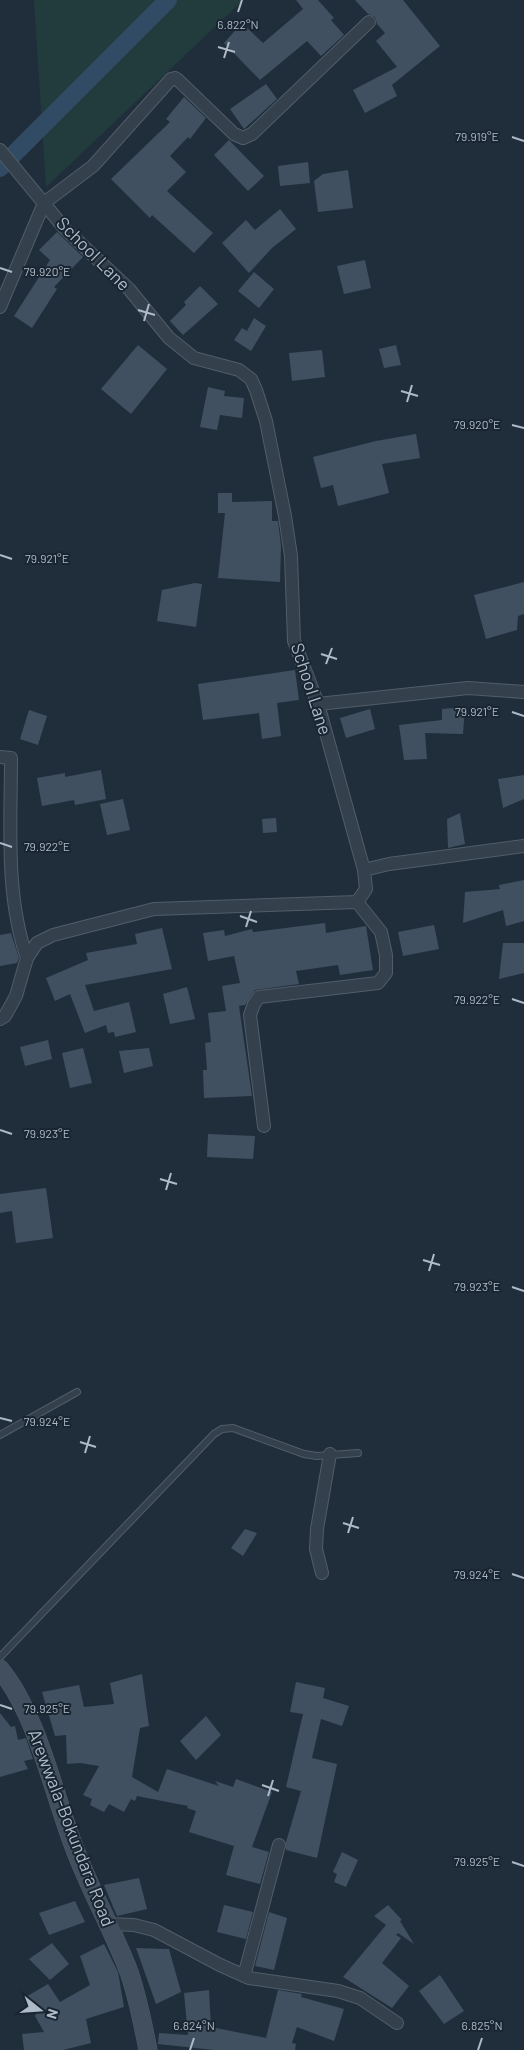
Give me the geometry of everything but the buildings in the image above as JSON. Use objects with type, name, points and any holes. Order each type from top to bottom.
[{"type":"street","points":[[0,307],[44,203],[93,166],[171,79],[175,78],[178,80],[234,134],[243,138],[252,134],[369,22]]},
{"type":"street","name":"School Lane","points":[[0,150],[65,229],[129,289],[170,338],[194,358],[239,370],[251,379],[266,422],[285,516],[291,556],[294,641],[318,704],[364,870],[366,889],[357,902]]},
{"type":"street","points":[[318,704],[468,688],[524,692]]},
{"type":"street","points":[[0,757],[10,758],[11,858],[15,915],[27,958]]},
{"type":"street","points":[[364,870],[388,864],[524,846]]},
{"type":"street","points":[[0,1019],[5,1016],[16,996],[27,958],[37,943],[54,935],[154,909],[357,902],[381,932],[386,955],[386,973],[378,983],[259,997],[254,1004],[250,1015],[264,1126]]},
{"type":"street","points":[[322,1573],[316,1549],[317,1529],[330,1454]]},
{"type":"street","name":"Arewwala-Bokundara Road","points":[[0,1669],[9,1680],[33,1731],[48,1768],[74,1848],[128,1971],[137,1999],[148,2050]]},
{"type":"street","points":[[244,1976],[279,1845]]},
{"type":"street","points":[[108,1924],[154,1930],[220,1966],[244,1976],[338,1990],[360,1998],[397,2024]]},
{"type":"lane","points":[[0,1435],[77,1392]]},
{"type":"lane","points":[[0,1657],[214,1434],[222,1429],[233,1428],[304,1454],[317,1456],[358,1452]]},
{"type":"green space","points":[[34,0],[243,0],[46,187]]},
{"type":"waterway","points":[[0,168],[168,0]]}]
